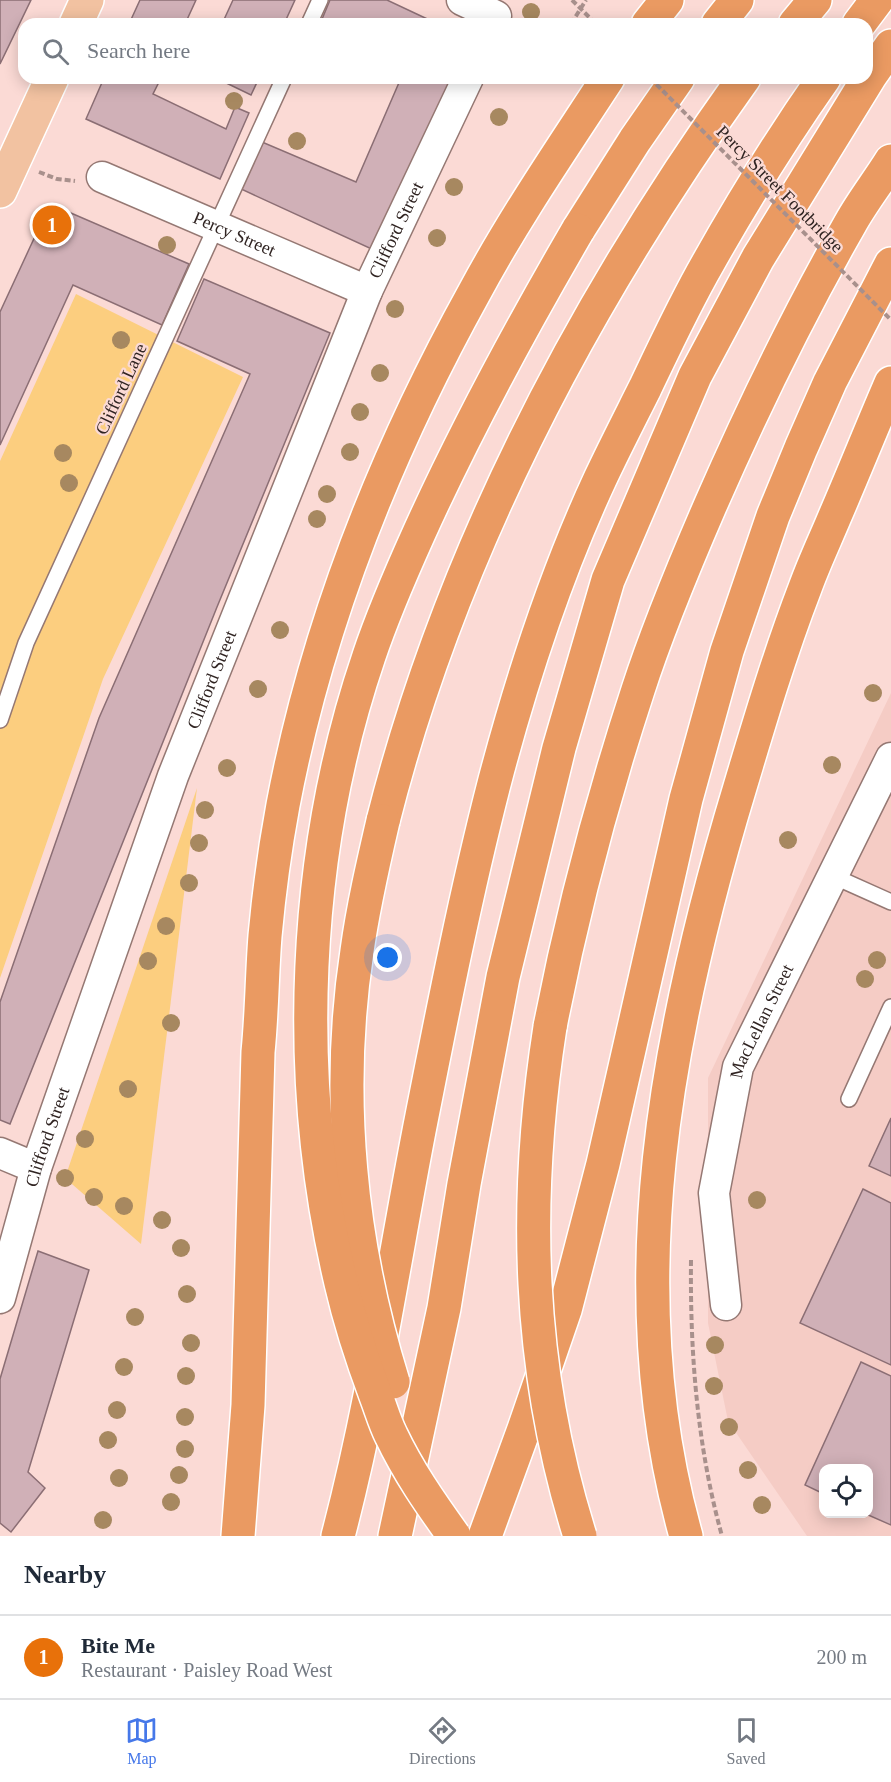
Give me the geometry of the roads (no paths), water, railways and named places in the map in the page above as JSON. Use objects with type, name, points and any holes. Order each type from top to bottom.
[{"type":"highway","points":[[653,18],[667,0]]},
{"type":"highway","points":[[723,18],[737,0]]},
{"type":"highway","points":[[787,18],[800,0]]},
{"type":"highway","points":[[800,18],[814,0]]},
{"type":"highway","points":[[864,18],[877,0]]},
{"type":"highway","points":[[873,72],[891,46]]},
{"type":"highway","points":[[238,1536],[248,1405],[258,1052],[265,938],[272,870],[302,725],[322,648],[350,562],[423,390],[474,291],[604,84]]},
{"type":"highway","points":[[456,1536],[428,1499],[390,1435],[351,1326],[333,1245],[322,1176],[312,1049],[311,972],[325,833],[357,694],[386,609],[449,466],[528,317],[578,230],[674,84]]},
{"type":"highway","points":[[456,1536],[414,1441],[385,1357],[360,1254],[346,1085],[356,953],[364,902],[383,821],[416,703],[432,654],[480,534],[540,411],[598,302],[692,151],[740,84]]},
{"type":"highway","points":[[692,151],[746,84]]},
{"type":"highway","points":[[338,1536],[364,1432],[462,920],[495,781],[527,666],[599,482],[695,287],[763,170],[820,84]]},
{"type":"highway","points":[[395,1536],[444,1308],[464,1184],[503,977],[559,748],[608,580],[695,376],[778,223],[865,84]]},
{"type":"highway","points":[[580,1536],[561,1469],[549,1413],[535,1312],[533,1274],[534,1173],[540,1103],[550,1027],[571,931],[602,807],[638,689],[696,538],[755,406],[799,318],[851,220],[891,161]]},
{"type":"highway","points":[[485,1536],[565,1310],[603,1164],[686,799],[730,641],[773,516],[801,448],[830,382],[891,264]]},
{"type":"highway","points":[[686,1536],[674,1492],[661,1409],[654,1343],[652,1257],[665,1107],[695,956],[731,817],[805,586],[891,383]]},
{"type":"main road","points":[[79,18],[87,0]]},
{"type":"main road","points":[[6,177],[48,84]]},
{"type":"street","points":[[462,0],[498,14]]},
{"type":"street","name":"Clifford Street","points":[[0,1298],[36,1168],[173,776],[367,291],[465,84]]},
{"type":"street","name":"Percy Street","points":[[102,177],[367,291]]},
{"type":"street","name":"MacLellan Street","points":[[726,1305],[714,1193],[738,1067],[890,764]]},
{"type":"street","points":[[0,1153],[36,1168]]},
{"type":"lane","points":[[312,18],[320,0]]},
{"type":"lane","name":"Clifford Lane","points":[[0,720],[26,643],[281,84]]},
{"type":"lane","points":[[833,876],[891,902]]},
{"type":"lane","points":[[849,1099],[891,1007]]},
{"type":"place","name":"Bite Me","points":[[52,225]]}]
